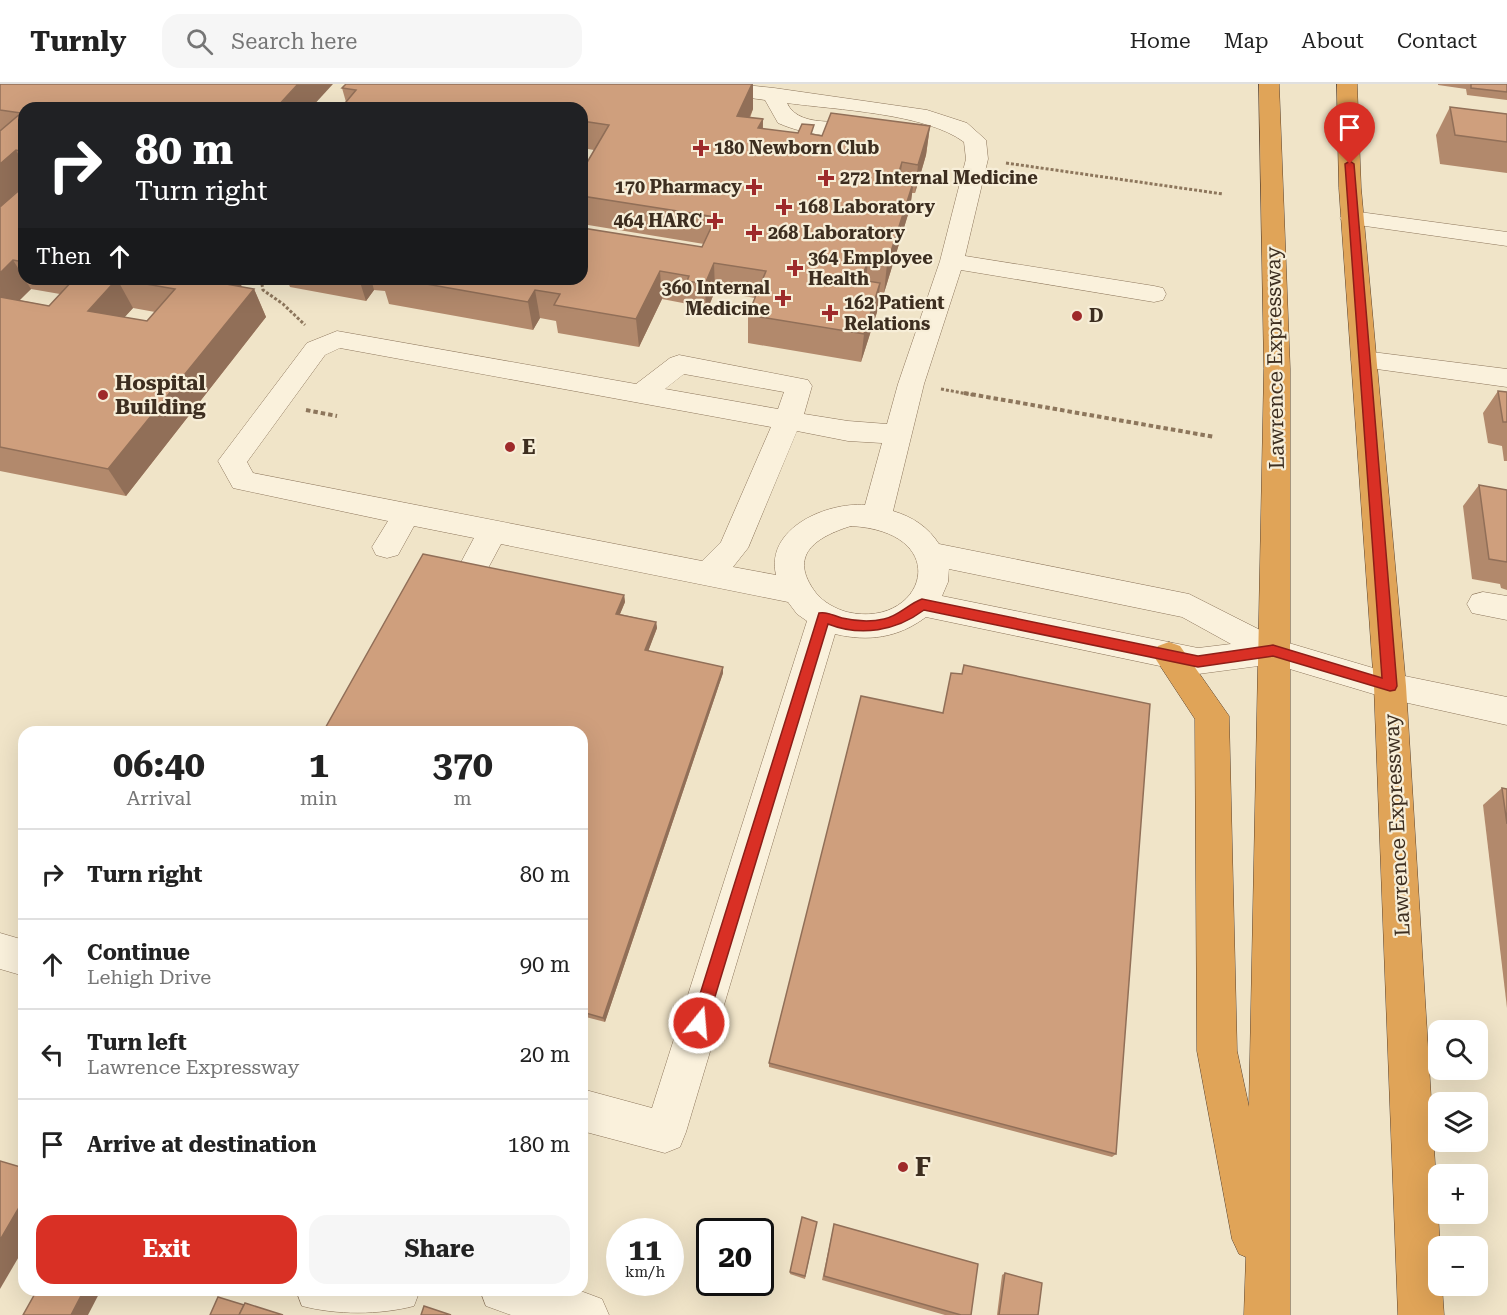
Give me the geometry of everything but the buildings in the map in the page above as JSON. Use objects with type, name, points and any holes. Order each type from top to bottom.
[{"type":"highway","name":"Lawrence Expressway","points":[[1267,1311],[1273,651],[1277,567],[1277,369],[1268,85]]},
{"type":"highway","name":"Lawrence Expressway","points":[[1350,86],[1352,218],[1390,686],[1421,1315]]},
{"type":"highway","points":[[1169,655],[1212,716],[1217,1051],[1267,1311]]},
{"type":"street","points":[[689,84],[776,90],[927,116],[959,128],[975,140],[977,159],[952,261],[911,384],[877,517]]},
{"type":"street","points":[[1352,218],[1507,239]]},
{"type":"street","points":[[952,261],[1154,294]]},
{"type":"street","points":[[794,591],[243,481],[232,461],[316,349],[338,339],[848,431],[897,434]]},
{"type":"street","points":[[1364,360],[1507,378]]},
{"type":"street","points":[[639,395],[679,364],[799,386],[788,420],[732,548],[709,573]]},
{"type":"street","points":[[387,547],[406,514]]},
{"type":"street","points":[[850,515],[877,517],[906,528],[920,540],[930,554],[934,571],[932,589],[922,604],[906,617],[885,624],[862,626],[839,623],[824,617],[804,603],[794,591],[789,577],[788,562],[793,548],[802,535],[832,518],[850,515]]},
{"type":"street","points":[[474,566],[492,531]]},
{"type":"street","points":[[930,554],[1189,606],[1273,651],[1390,686],[1507,711]]},
{"type":"street","points":[[922,604],[1198,661],[1273,651]]},
{"type":"street","points":[[588,1112],[665,1132],[824,617]]},
{"type":"street","points":[[0,951],[18,956]]},
{"type":"street","points":[[344,1296],[365,1301],[380,1296]]},
{"type":"street","points":[[522,1296],[586,1315]]},
{"type":"path","points":[[977,159],[1223,194]]},
{"type":"path","points":[[262,285],[263,290],[283,304],[326,344]]},
{"type":"path","points":[[911,384],[1215,437]]},
{"type":"place","name":"180 Newborn Club","points":[[701,148]]},
{"type":"place","name":"272 Internal Medicine","points":[[826,178]]},
{"type":"place","name":"170 Pharmacy","points":[[754,187]]},
{"type":"place","name":"168 Laboratory","points":[[784,207]]},
{"type":"place","name":"464 HARC","points":[[715,221]]},
{"type":"place","name":"268 Laboratory","points":[[754,233]]},
{"type":"place","name":"364 Employee Health","points":[[795,268]]},
{"type":"place","name":"360 Internal Medicine","points":[[783,298]]},
{"type":"place","name":"162 Patient Relations","points":[[830,313]]},
{"type":"place","name":"D","points":[[1077,316]]},
{"type":"place","name":"Hospital Building","points":[[103,395]]},
{"type":"place","name":"E","points":[[510,447]]},
{"type":"place","name":"F","points":[[903,1167]]},
{"type":"route","points":[[699,1023],[824,617],[839,623],[862,626],[885,624],[906,617],[922,604],[1198,661],[1273,651],[1390,686],[1350,188],[1350,164]]}]
